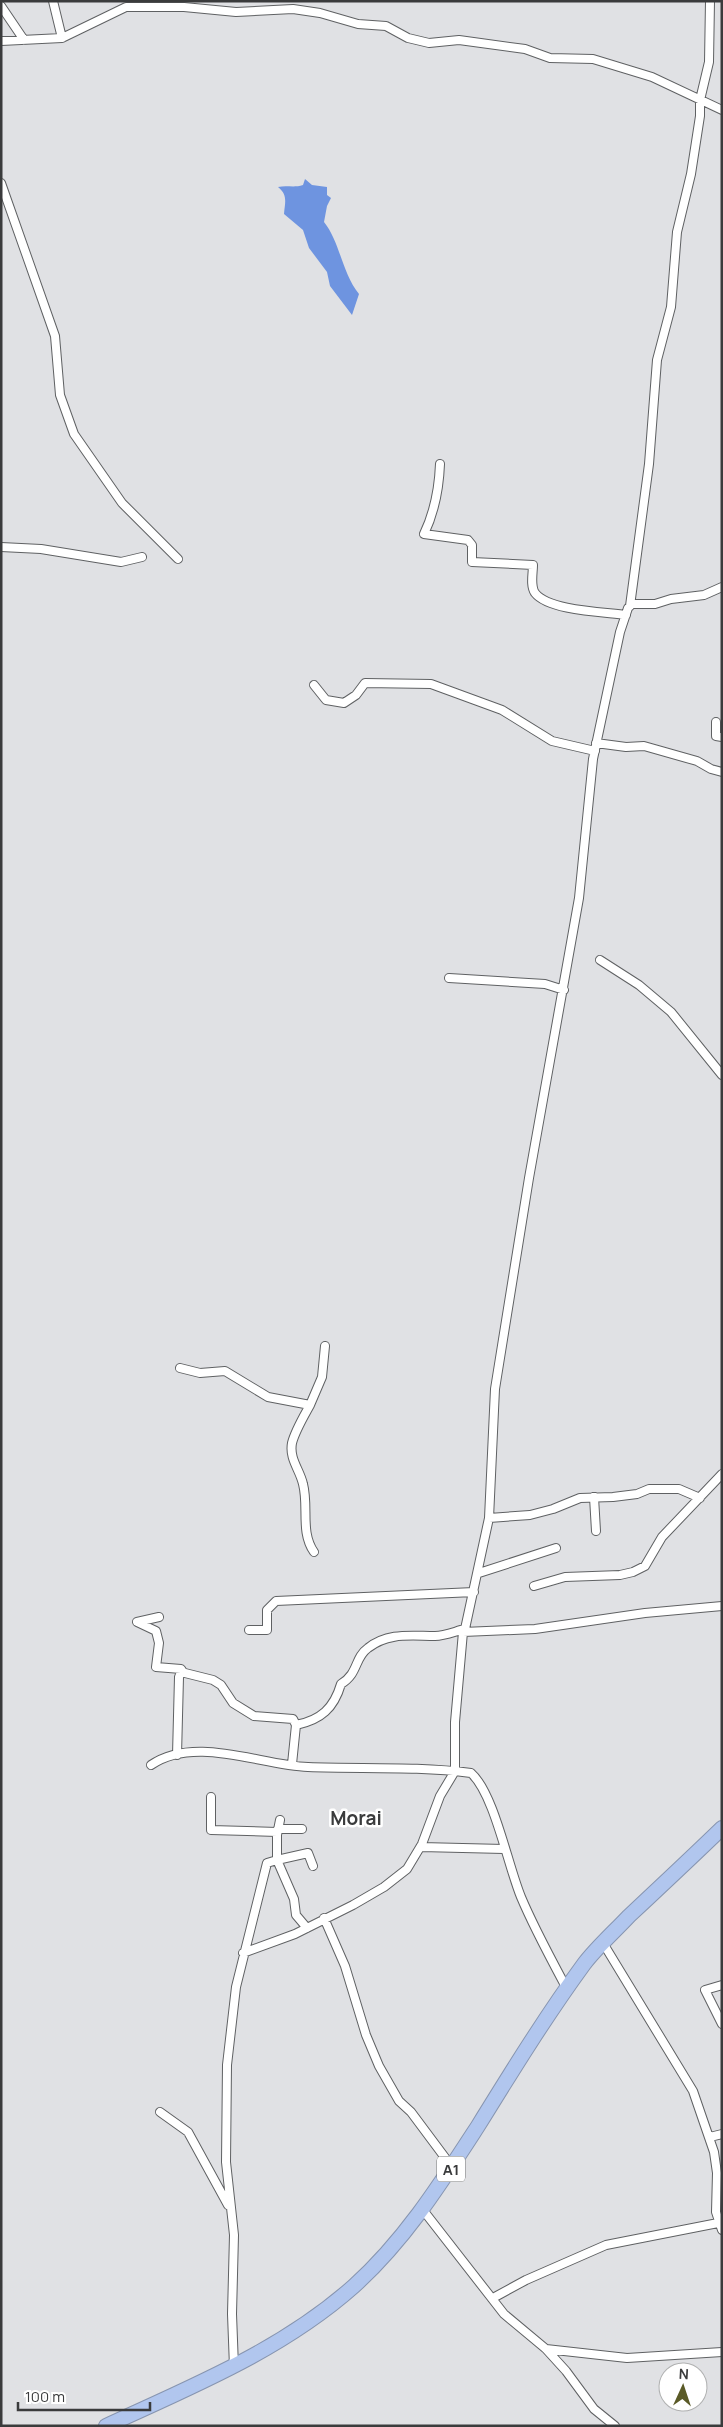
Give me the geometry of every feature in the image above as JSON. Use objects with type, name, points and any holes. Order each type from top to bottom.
[{"type":"highway","name":"A1","points":[[106,2426],[234,2367],[290,2335],[326,2310],[386,2254],[423,2210],[532,2040],[585,1962],[603,1942],[722,1828]]},
{"type":"street","points":[[54,1],[62,38]]},
{"type":"street","points":[[243,1953],[307,1928],[353,1905],[384,1887],[408,1869],[421,1846],[440,1796],[456,1771],[455,1722],[464,1631],[479,1573],[489,1518],[495,1389],[529,1178],[564,990],[583,871],[595,747],[626,615],[630,606],[648,464],[657,360],[671,307],[677,232],[690,174],[700,116],[700,100],[709,62],[710,1]]},
{"type":"street","points":[[1,6],[24,40]]},
{"type":"street","points":[[1,42],[62,38],[126,7],[184,7],[236,12],[294,9],[320,13],[358,24],[386,26],[408,38],[429,43],[459,40],[525,49],[550,58],[593,59],[652,77],[722,110]]},
{"type":"street","points":[[1,183],[55,336],[60,395],[74,434],[122,503],[178,560]]},
{"type":"street","points":[[440,464],[439,488],[433,516],[424,534],[468,540],[472,544],[472,562],[533,565],[533,587],[536,593],[549,602],[574,608],[626,615]]},
{"type":"street","points":[[1,547],[40,549],[121,562],[142,557]]},
{"type":"street","points":[[630,606],[655,604],[671,599],[704,595],[722,588]]},
{"type":"street","points":[[314,685],[326,700],[344,703],[356,695],[365,683],[431,684],[502,710],[552,741],[595,747],[644,746],[697,761],[711,770],[722,772]]},
{"type":"street","points":[[716,722],[716,736],[722,737]]},
{"type":"street","points":[[600,960],[639,985],[672,1012],[722,1075]]},
{"type":"street","points":[[449,978],[545,984],[564,990]]},
{"type":"street","points":[[314,1552],[307,1542],[304,1486],[295,1466],[292,1443],[322,1376],[325,1346]]},
{"type":"street","points":[[180,1368],[200,1373],[225,1371],[268,1397],[310,1405]]},
{"type":"street","points":[[534,1586],[566,1577],[620,1575],[634,1572],[645,1566],[662,1537],[722,1474]]},
{"type":"street","points":[[489,1518],[530,1515],[553,1509],[580,1498],[621,1496],[649,1489],[678,1489],[700,1498]]},
{"type":"street","points":[[594,1497],[596,1531]]},
{"type":"street","points":[[479,1573],[556,1548]]},
{"type":"street","points":[[250,1630],[268,1630],[267,1610],[276,1601],[474,1592]]},
{"type":"street","points":[[296,1725],[315,1721],[322,1715],[338,1694],[341,1684],[349,1679],[356,1670],[362,1653],[376,1642],[390,1637],[408,1635],[437,1636],[464,1631],[535,1629],[645,1613],[722,1606]]},
{"type":"street","points":[[159,1617],[137,1622],[156,1631],[159,1643],[156,1667],[181,1669],[184,1674],[181,1672]]},
{"type":"street","points":[[181,1672],[213,1680],[221,1685],[233,1703],[254,1716],[293,1720],[296,1725],[292,1764]]},
{"type":"street","points":[[177,1755],[179,1677],[181,1672]]},
{"type":"street","points":[[152,1765],[165,1757],[177,1755],[221,1754],[306,1767],[407,1767],[471,1773],[477,1778],[487,1798],[521,1896],[567,1990]]},
{"type":"street","points":[[211,1797],[211,1830],[278,1831],[302,1829]]},
{"type":"street","points":[[280,1820],[277,1860],[294,1899],[296,1915],[307,1928]]},
{"type":"street","points":[[421,1846],[504,1848]]},
{"type":"street","points":[[234,2367],[232,2314],[234,2235],[226,2162],[226,2094],[232,2008],[243,1953],[267,1863],[308,1853],[313,1866]]},
{"type":"street","points":[[324,1918],[345,1966],[366,2035],[379,2066],[399,2101],[411,2112],[452,2167]]},
{"type":"street","points":[[493,2298],[526,2280],[606,2245],[719,2222],[717,2166],[710,2137],[686,2079],[603,1942]]},
{"type":"street","points":[[722,1985],[705,1990],[722,2024]]},
{"type":"street","points":[[160,2112],[188,2132],[231,2210]]},
{"type":"street","points":[[710,2137],[722,2134]]},
{"type":"street","points":[[423,2210],[504,2314],[546,2349],[566,2371],[594,2409],[615,2426]]},
{"type":"street","points":[[546,2349],[627,2358],[722,2352]]},
{"type":"water","points":[[305,179],[312,185],[327,187],[327,195],[331,198],[327,206],[324,222],[334,239],[353,286],[359,294],[352,315],[330,286],[327,272],[309,248],[303,230],[284,214],[285,196],[278,187],[303,185]]},
{"type":"district","name":"Morai","points":[[356,1818]]}]
